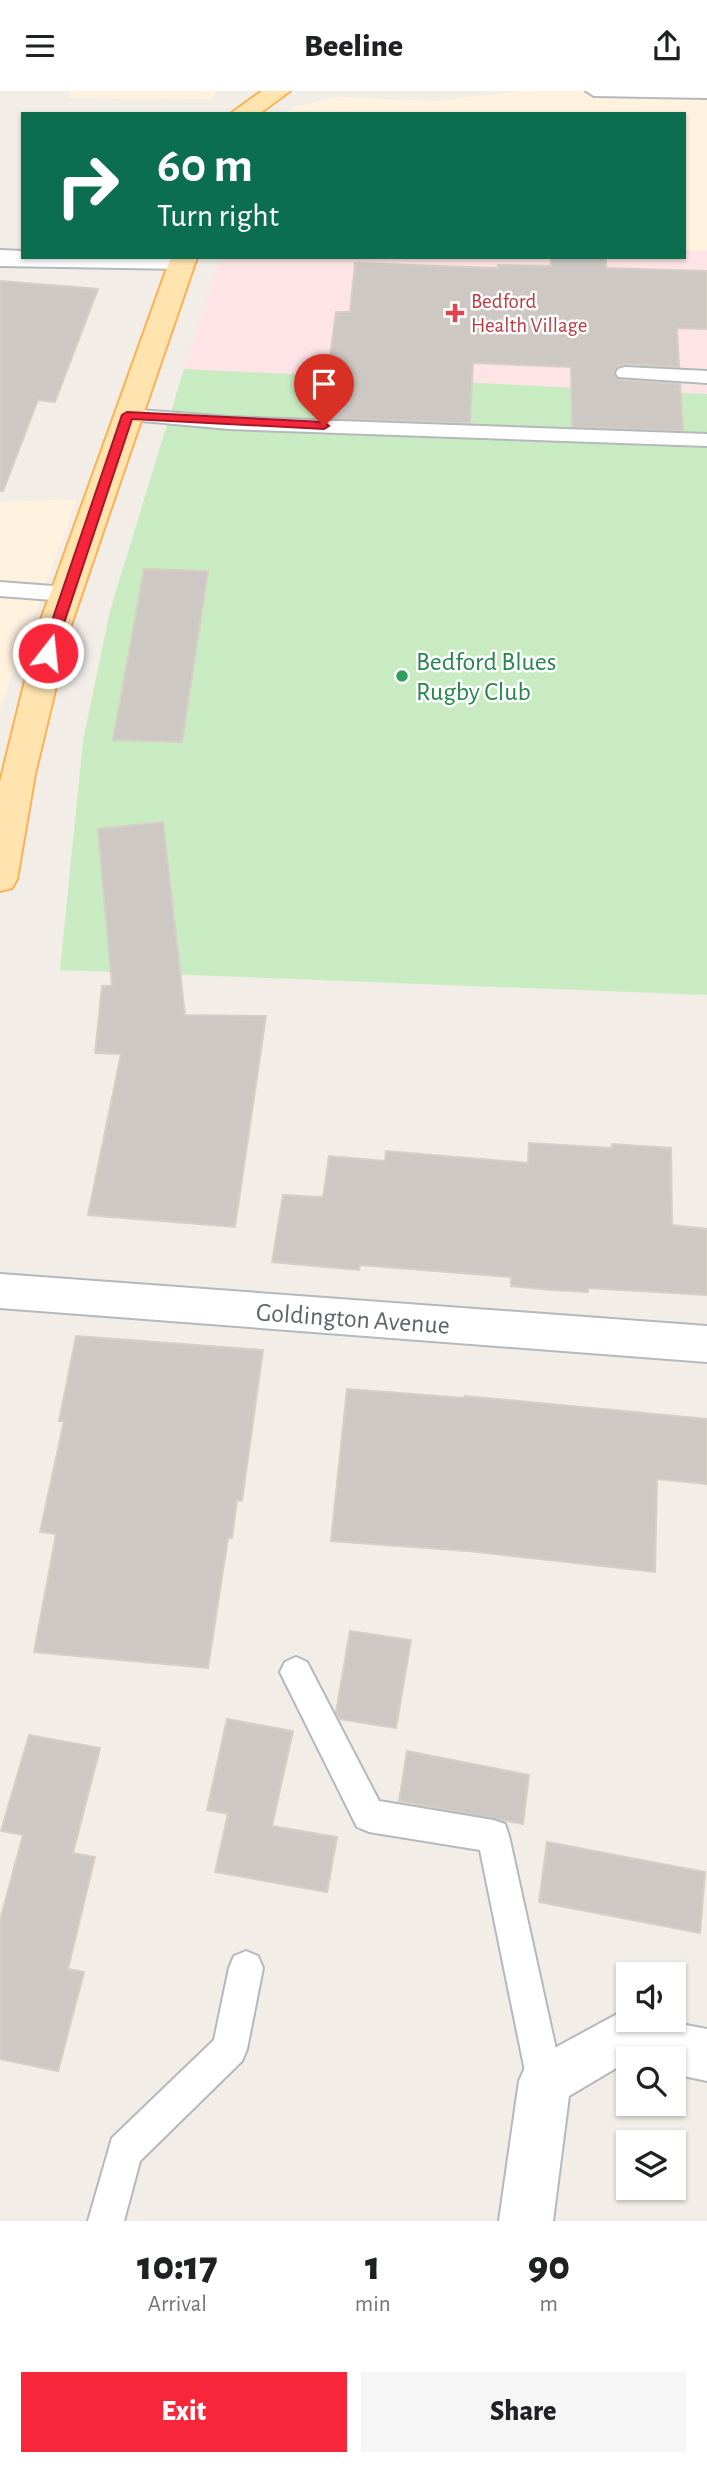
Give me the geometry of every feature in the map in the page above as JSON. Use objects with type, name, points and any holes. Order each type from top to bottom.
[{"type":"main road","points":[[235,112],[241,91]]},
{"type":"main road","points":[[245,112],[278,91]]},
{"type":"main road","points":[[0,879],[9,775],[54,628],[183,259]]},
{"type":"street","points":[[0,258],[21,258]]},
{"type":"street","name":"Goldington Avenue","points":[[0,1291],[707,1344]]},
{"type":"street","points":[[526,2221],[545,2081],[619,2038],[707,2055]]},
{"type":"lane","points":[[594,91],[707,93]]},
{"type":"lane","points":[[625,373],[707,377]]},
{"type":"lane","points":[[127,415],[229,422],[707,440]]},
{"type":"lane","points":[[0,589],[66,594]]},
{"type":"lane","points":[[296,1672],[369,1816],[494,1836],[545,2081]]},
{"type":"lane","points":[[106,2221],[125,2151],[230,2049],[246,1968]]},
{"type":"shaded area","points":[[71,91],[215,91],[213,99],[69,98]]},
{"type":"shaded area","points":[[522,91],[707,91],[707,251],[686,250],[686,112],[287,112],[295,107],[335,97],[436,101]]},
{"type":"shaded area","name":"Bedford Health Village","points":[[686,250],[707,251],[707,394],[184,369],[220,259],[686,259]]},
{"type":"shaded area","points":[[77,499],[0,709],[0,502]]},
{"type":"green space","name":"Bedford Blues Rugby Club","points":[[184,369],[707,394],[707,995],[60,970],[83,741],[110,611]]},
{"type":"building","name":"Bedford Health Village","points":[[551,259],[606,259],[606,268],[707,271],[707,329],[677,328],[679,367],[625,364],[617,366],[614,372],[618,380],[680,384],[683,431],[572,427],[571,367],[473,363],[470,423],[322,418],[336,312],[350,312],[355,263],[498,268],[498,265],[551,266]]},
{"type":"building","points":[[0,281],[98,289],[55,402],[38,400],[3,491],[0,491]]},
{"type":"building","points":[[144,569],[208,571],[182,742],[113,740]]},
{"type":"building","points":[[163,822],[185,1015],[266,1016],[235,1227],[88,1215],[121,1054],[95,1053],[102,986],[112,986],[98,829]]},
{"type":"building","points":[[529,1143],[671,1148],[672,1225],[707,1229],[707,1295],[588,1288],[588,1292],[552,1290],[511,1286],[511,1277],[360,1265],[359,1270],[272,1262],[283,1195],[323,1197],[329,1156],[385,1161],[386,1151],[528,1163]]},
{"type":"building","points":[[76,1336],[263,1350],[242,1501],[237,1500],[232,1538],[228,1538],[208,1668],[34,1652],[56,1534],[40,1532],[64,1421],[59,1421]]},
{"type":"building","points":[[347,1389],[465,1396],[707,1419],[707,1484],[657,1479],[655,1572],[468,1551],[331,1541]]},
{"type":"building","points":[[350,1631],[411,1640],[396,1728],[340,1719],[336,1712]]},
{"type":"building","points":[[227,1719],[293,1731],[272,1826],[337,1837],[327,1892],[215,1872],[228,1814],[207,1810]]},
{"type":"building","points":[[29,1735],[100,1748],[73,1853],[95,1857],[68,1969],[84,1972],[58,2071],[0,2059],[0,1920],[23,1835],[1,1831]]},
{"type":"building","points":[[407,1751],[529,1775],[523,1824],[399,1801]]},
{"type":"building","points":[[547,1842],[705,1872],[700,1933],[539,1902]]},
{"type":"place","name":"Bedford Health Village","points":[[455,313]]},
{"type":"place","name":"Bedford Blues Rugby Club","points":[[402,676]]},
{"type":"route","points":[[48,653],[54,628],[127,415],[324,426]]}]
